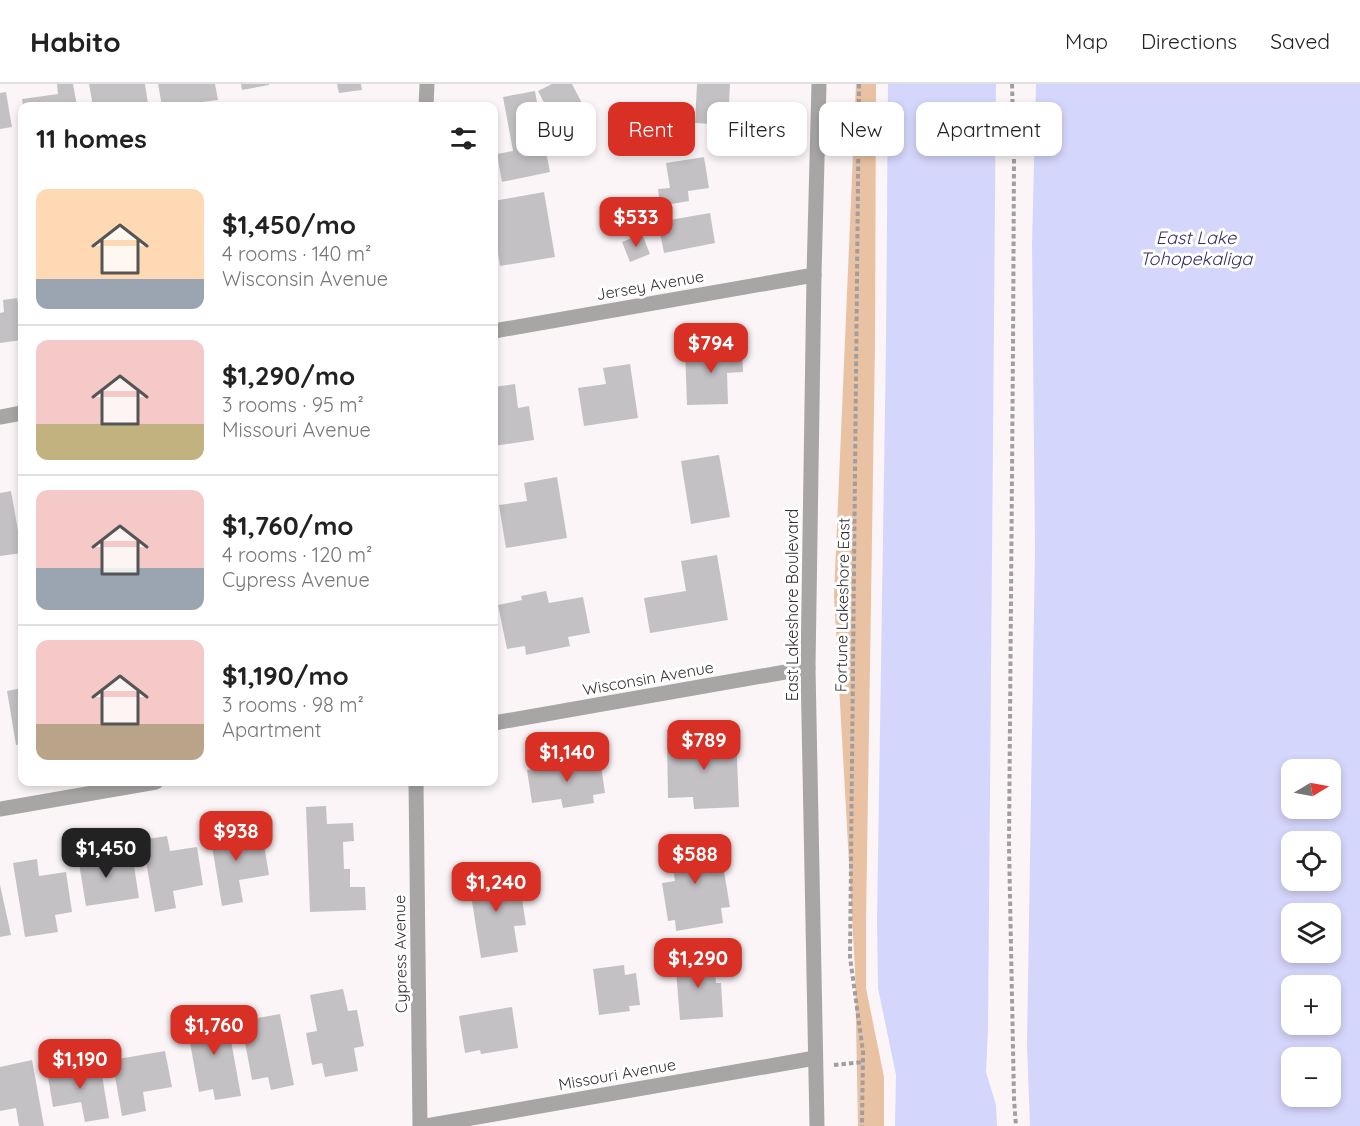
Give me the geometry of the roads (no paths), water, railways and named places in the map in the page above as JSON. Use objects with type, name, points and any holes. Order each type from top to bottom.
[{"type":"street","points":[[426,84],[426,102]]},
{"type":"street","name":"East Lakeshore Boulevard","points":[[818,1126],[808,668],[819,84]]},
{"type":"street","name":"Jersey Avenue","points":[[498,330],[814,275]]},
{"type":"street","points":[[0,417],[18,414]]},
{"type":"street","name":"Wisconsin Avenue","points":[[498,722],[808,668]]},
{"type":"street","points":[[0,809],[133,786]]},
{"type":"street","name":"Cypress Avenue","points":[[416,786],[420,1126]]},
{"type":"street","name":"Missouri Avenue","points":[[426,1126],[815,1058]]},
{"type":"water","points":[[888,84],[996,84],[996,102],[916,102],[916,156],[995,156],[986,1072],[996,1105],[997,1126],[895,1126],[896,1075],[878,988],[887,156],[904,156],[904,102],[888,102]]},
{"type":"water","name":"East Lake Tohopekaliga","points":[[1036,84],[1360,84],[1360,1126],[1030,1126],[1027,1044],[1035,549],[1032,244],[1034,156],[1062,156],[1062,102],[1036,102]]}]
